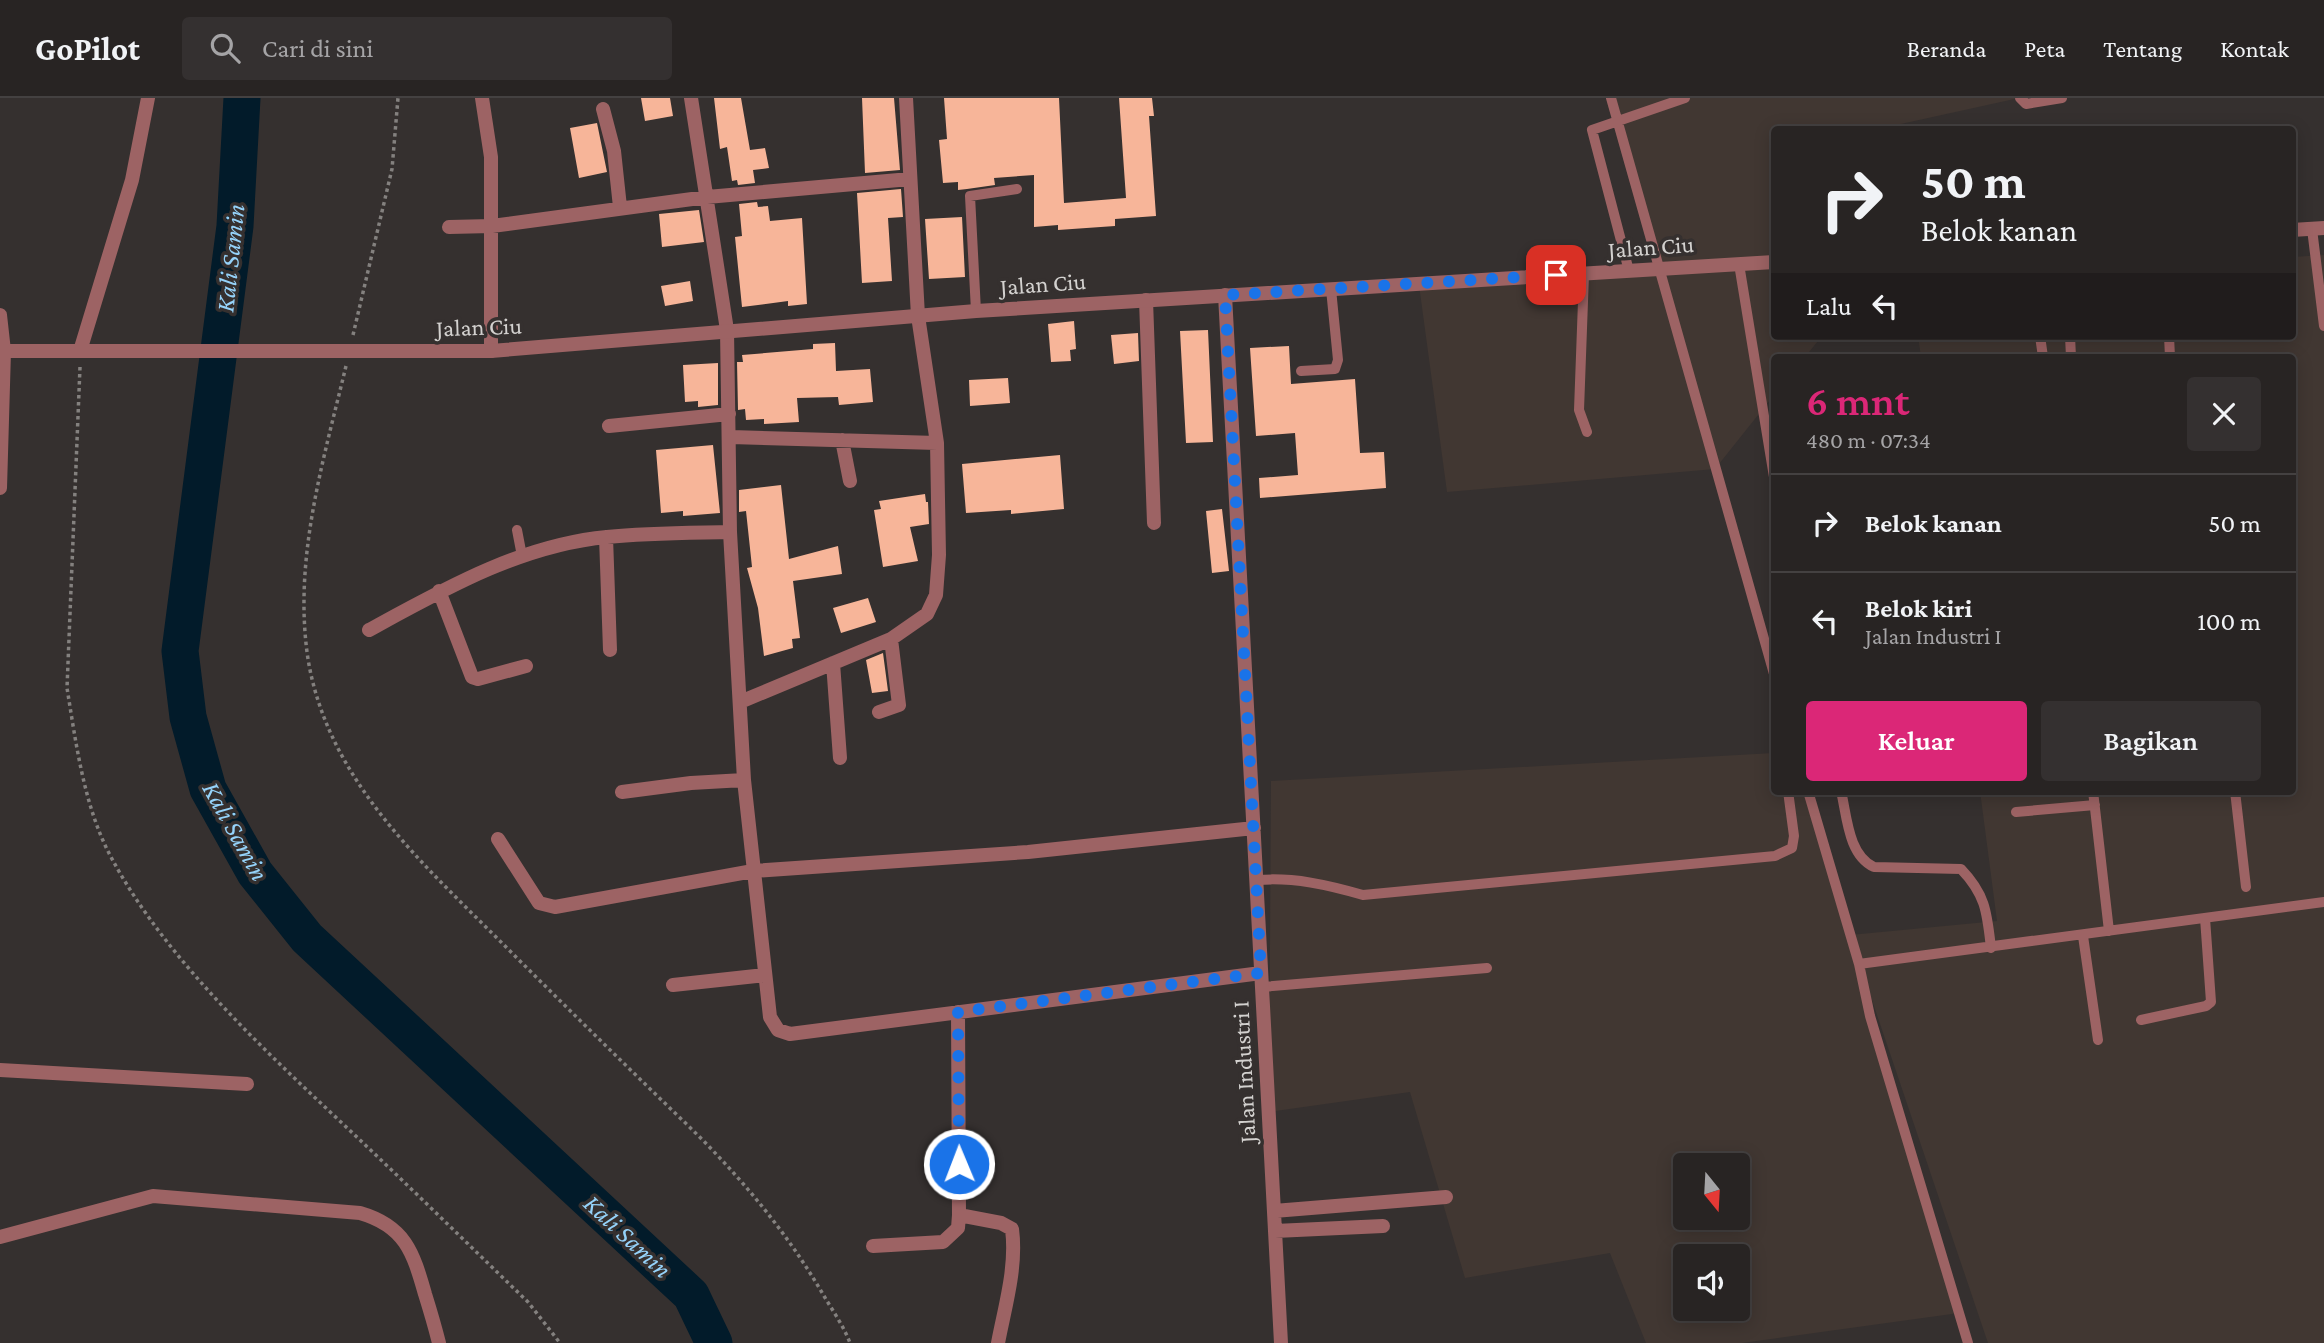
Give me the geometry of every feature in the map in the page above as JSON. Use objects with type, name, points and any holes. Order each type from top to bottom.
[{"type":"street","points":[[4,351],[80,351],[132,180],[148,98]]},
{"type":"street","points":[[482,98],[491,157],[491,351]]},
{"type":"street","points":[[691,98],[727,330],[731,437],[730,531],[744,780],[770,1017],[778,1030],[790,1034],[958,1012],[1262,980]]},
{"type":"street","points":[[740,702],[891,639],[927,614],[936,595],[939,555],[937,443],[918,316],[906,98]]},
{"type":"street","points":[[603,109],[614,151],[620,207]]},
{"type":"street","points":[[449,228],[492,226],[707,197],[910,179]]},
{"type":"street","points":[[2296,230],[2318,229]]},
{"type":"street","name":"Jalan Ciu","points":[[80,351],[160,348],[349,352],[491,351],[976,311],[1771,262]]},
{"type":"street","name":"Jalan Industri I","points":[[1225,295],[1282,1343]]},
{"type":"street","points":[[1146,300],[1154,523]]},
{"type":"street","points":[[0,315],[4,351],[0,488]]},
{"type":"street","points":[[609,426],[729,414]]},
{"type":"street","points":[[731,437],[937,443]]},
{"type":"street","points":[[842,440],[850,481]]},
{"type":"street","points":[[369,630],[439,591],[522,556],[606,537],[730,531]]},
{"type":"street","points":[[606,537],[610,650]]},
{"type":"street","points":[[439,591],[472,677],[478,679],[526,666]]},
{"type":"street","points":[[879,712],[899,705],[891,639]]},
{"type":"street","points":[[833,663],[840,758]]},
{"type":"street","points":[[622,792],[691,783],[744,780]]},
{"type":"street","points":[[498,839],[539,903],[555,907],[753,871],[1018,853],[1254,828]]},
{"type":"street","points":[[673,985],[765,975]]},
{"type":"street","points":[[873,1245],[943,1242],[958,1228],[958,1012]]},
{"type":"street","points":[[0,1070],[247,1084]]},
{"type":"street","points":[[0,1237],[153,1196],[360,1213],[381,1219],[402,1238],[414,1256],[439,1343]]},
{"type":"street","points":[[1274,1211],[1446,1197]]},
{"type":"street","points":[[959,1215],[1001,1223],[1012,1229],[1014,1257],[998,1343]]},
{"type":"street","points":[[1275,1231],[1383,1226]]},
{"type":"lane","points":[[1611,98],[1662,268],[1715,469],[1771,664]]},
{"type":"lane","points":[[1629,271],[1592,134],[1595,127],[1685,98]]},
{"type":"lane","points":[[2020,98],[2026,104],[2062,98]]},
{"type":"lane","points":[[976,311],[970,196],[1017,189]]},
{"type":"lane","points":[[2318,229],[2324,326]]},
{"type":"lane","points":[[1739,264],[1771,459]]},
{"type":"lane","points":[[1584,274],[1578,410],[1587,432]]},
{"type":"lane","points":[[1301,371],[1335,369],[1338,360],[1331,289]]},
{"type":"lane","points":[[517,530],[522,556]]},
{"type":"lane","points":[[1257,880],[1279,878],[1329,885],[1363,895],[1775,856],[1792,848],[1794,836],[1789,795]]},
{"type":"lane","points":[[1809,795],[1859,964],[1870,1016],[1968,1343]]},
{"type":"lane","points":[[1842,795],[1853,842],[1865,863],[1874,867],[1961,869],[1977,886],[1986,905],[1991,948]]},
{"type":"lane","points":[[2094,795],[2109,931]]},
{"type":"lane","points":[[2235,795],[2246,887]]},
{"type":"lane","points":[[2016,812],[2095,805]]},
{"type":"lane","points":[[1859,964],[2324,902]]},
{"type":"lane","points":[[2141,1020],[2206,1006],[2211,1002],[2205,918]]},
{"type":"lane","points":[[2082,936],[2098,1040]]},
{"type":"lane","points":[[1262,980],[1487,968]]},
{"type":"path","points":[[349,352],[391,169],[398,98]]},
{"type":"path","points":[[80,351],[67,688],[75,737],[92,805],[110,856],[142,905],[190,967],[287,1071],[528,1302],[560,1343]]},
{"type":"shaded area","points":[[1606,98],[2019,98],[1892,126],[1771,126],[1771,340],[1819,340],[1807,354],[1771,354],[1771,399],[1715,469],[1447,492],[1419,285],[1655,271]]},
{"type":"shaded area","points":[[2324,255],[2324,1343],[1988,1343],[1852,941],[1959,1313],[1742,1343],[1646,1343],[1610,1253],[1465,1278],[1410,1092],[1269,1112],[1271,781],[1771,753],[1771,795],[1809,795],[1850,935],[1997,921],[1981,795],[2296,795],[2296,354],[1921,354],[1919,340],[2296,340],[2296,257]]},
{"type":"building","points":[[641,98],[670,98],[673,116],[645,121]]},
{"type":"building","points":[[714,98],[741,98],[750,150],[765,148],[769,168],[753,170],[755,183],[738,185],[737,180],[732,181],[727,147],[720,149]]},
{"type":"building","points":[[862,98],[894,98],[900,170],[865,173]]},
{"type":"building","points":[[944,98],[1059,98],[1064,203],[1126,198],[1119,98],[1152,98],[1154,116],[1149,116],[1156,216],[1115,219],[1115,226],[1058,230],[1058,225],[1034,227],[1034,175],[994,178],[995,185],[958,190],[958,182],[943,183],[939,140],[947,139]]},
{"type":"building","points":[[597,123],[607,172],[579,178],[570,128]]},
{"type":"building","points":[[901,189],[903,217],[888,218],[892,281],[862,283],[857,193]]},
{"type":"building","points":[[757,202],[758,207],[768,206],[770,221],[802,218],[807,304],[788,306],[788,301],[742,307],[735,237],[742,236],[739,204]]},
{"type":"building","points":[[699,210],[704,242],[662,247],[659,214]]},
{"type":"building","points":[[962,217],[965,277],[929,279],[925,219]]},
{"type":"building","points":[[690,281],[693,301],[665,306],[661,286]]},
{"type":"building","points":[[1074,321],[1076,349],[1070,350],[1071,361],[1051,362],[1048,324]]},
{"type":"building","points":[[1208,330],[1213,442],[1186,443],[1180,331]]},
{"type":"building","points":[[1138,333],[1139,361],[1114,364],[1111,335]]},
{"type":"building","points":[[835,343],[836,371],[870,369],[873,402],[839,405],[838,397],[797,398],[799,422],[764,424],[764,419],[746,420],[745,409],[738,410],[737,362],[743,362],[742,355],[813,349],[813,344]]},
{"type":"building","points":[[1289,346],[1291,384],[1355,379],[1360,453],[1384,452],[1386,488],[1260,498],[1259,478],[1298,475],[1295,433],[1256,436],[1250,348]]},
{"type":"building","points":[[718,363],[718,405],[698,407],[698,401],[685,402],[683,365]]},
{"type":"building","points":[[1008,378],[1010,403],[970,406],[969,380]]},
{"type":"building","points":[[713,445],[720,513],[683,516],[683,511],[661,513],[656,450]]},
{"type":"building","points":[[1060,455],[1064,509],[1011,514],[1011,510],[966,513],[962,464]]},
{"type":"building","points":[[781,485],[789,559],[838,546],[842,574],[793,581],[800,638],[792,639],[793,648],[764,656],[758,608],[747,568],[752,567],[746,511],[739,512],[739,490]]},
{"type":"building","points":[[925,494],[929,524],[910,527],[918,561],[883,567],[874,510],[881,509],[879,501]]},
{"type":"building","points":[[1222,509],[1229,571],[1212,573],[1206,511]]},
{"type":"building","points":[[868,598],[876,622],[841,633],[833,608]]},
{"type":"building","points":[[883,653],[888,691],[872,693],[866,660]]},
{"type":"waterway","name":"Kali Samin","points":[[242,98],[235,226],[180,651],[188,717],[208,789],[255,873],[307,938],[691,1295],[714,1343]]},
{"type":"route","points":[[959,1164],[958,1012],[1261,973],[1247,659],[1225,295],[1556,275]]}]
